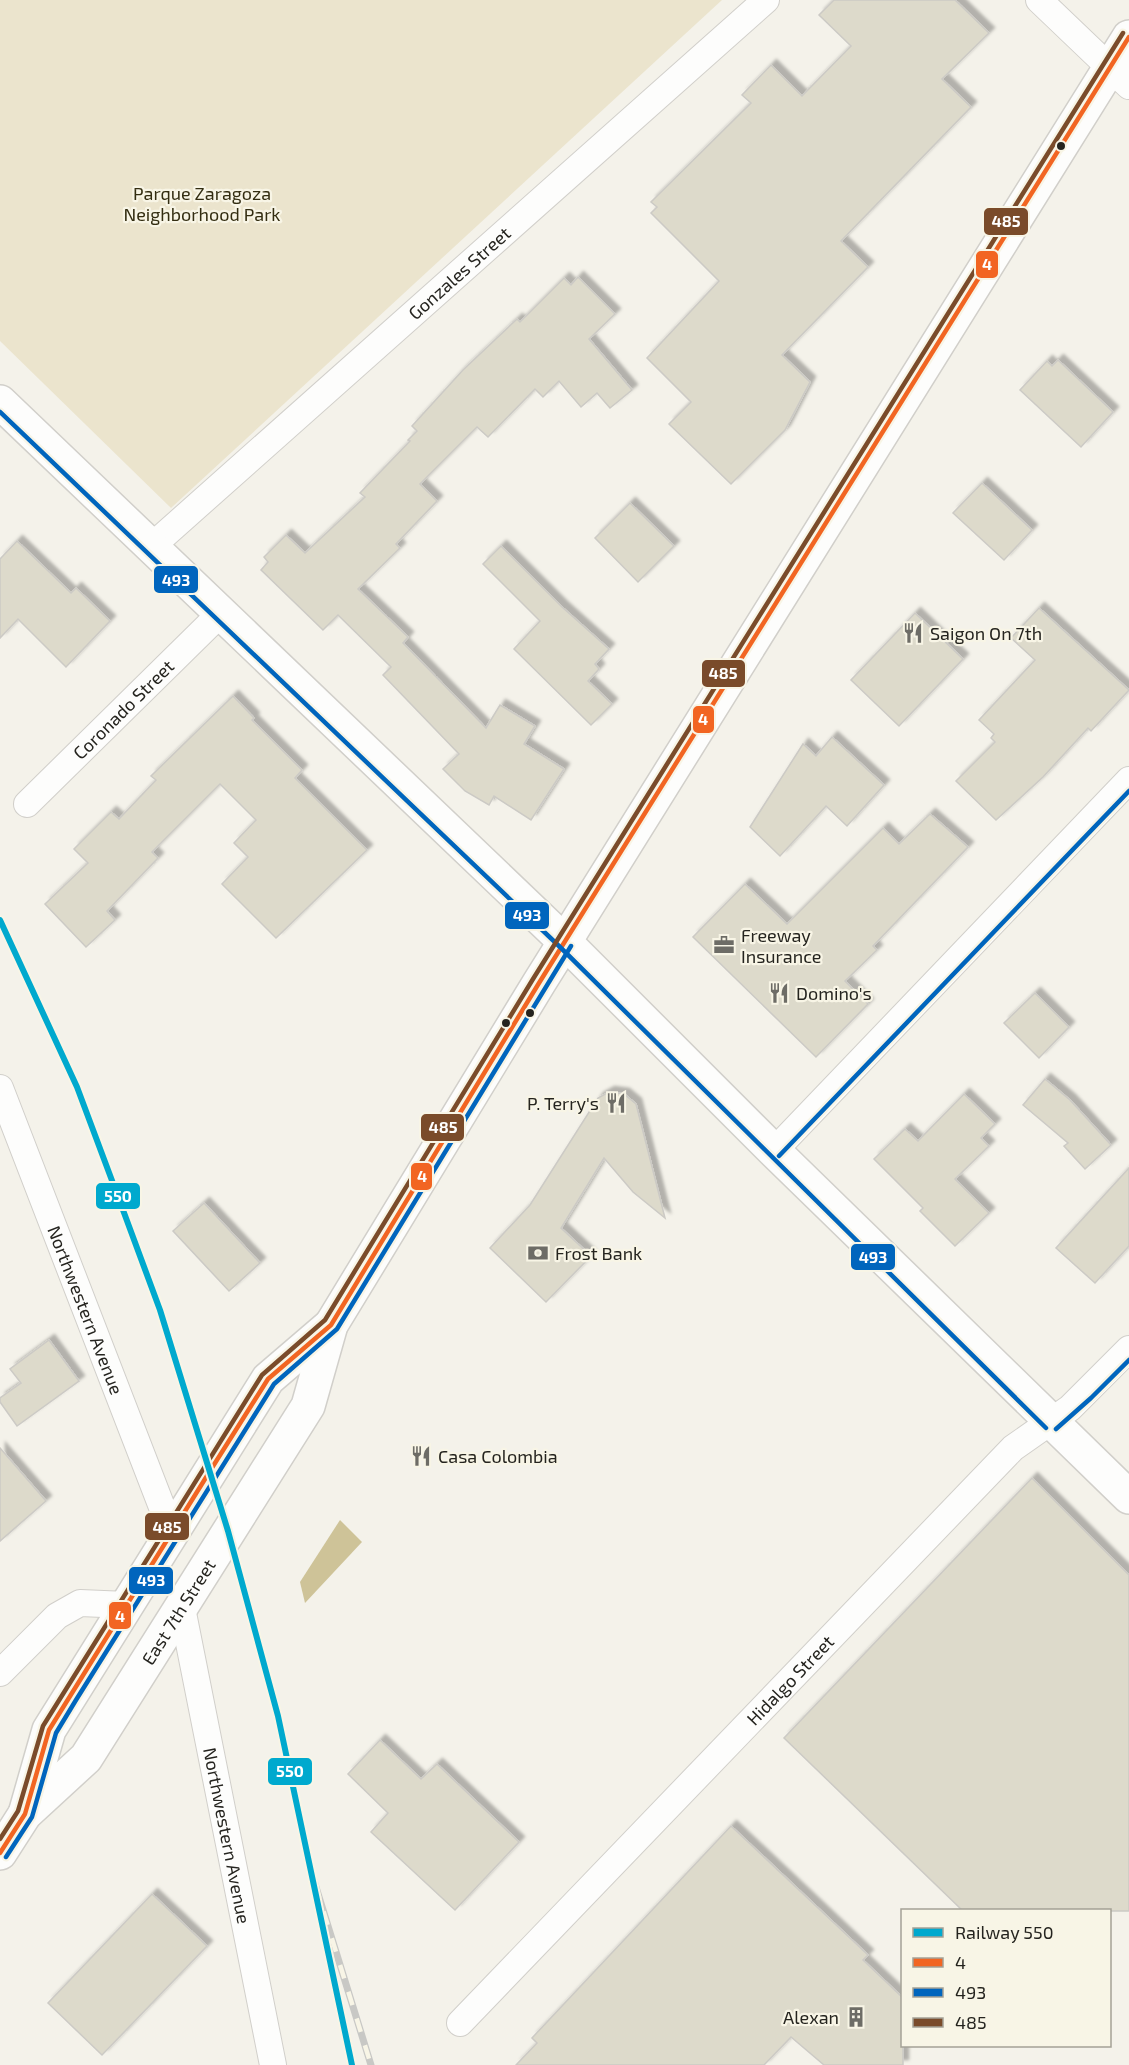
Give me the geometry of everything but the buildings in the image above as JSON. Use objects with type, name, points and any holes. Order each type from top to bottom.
[{"type":"main road","name":"East 7th Street","points":[[0,1853],[25,1814],[86,1758],[308,1406],[331,1325],[565,942],[1120,77],[1129,37]]},
{"type":"main road","points":[[0,402],[565,942],[774,1151],[1129,1497]]},
{"type":"main road","name":"East 7th Street","points":[[25,1814],[49,1730],[268,1378],[331,1325]]},
{"type":"street","name":"Gonzales Street","points":[[152,546],[766,0]]},
{"type":"street","points":[[1039,0],[1120,77]]},
{"type":"street","name":"Coronado Street","points":[[27,804],[220,614]]},
{"type":"street","points":[[774,1151],[1129,780]]},
{"type":"street","name":"Northwestern Avenue","points":[[0,1088],[172,1533]]},
{"type":"street","name":"Hidalgo Street","points":[[460,2023],[1013,1448],[1051,1423],[1086,1393],[1129,1349]]},
{"type":"street","points":[[0,1673],[57,1616],[80,1603],[127,1605]]},
{"type":"street","name":"Northwestern Avenue","points":[[182,1608],[273,2065]]},
{"type":"green space","name":"Parque Zaragoza Neighborhood Park","points":[[0,0],[722,0],[171,508],[0,341]]},
{"type":"shaded area","points":[[340,1520],[362,1542],[305,1603],[300,1582]]},
{"type":"railway","points":[[307,1858],[371,2065]]},
{"type":"rail line","name":"550","points":[[0,920],[77,1087],[123,1210],[160,1310],[228,1531],[278,1716],[352,2065]]},
{"type":"transit line","name":"485","points":[[0,1839],[18,1811],[43,1726],[262,1375],[325,1320],[533,979],[1123,33]]},
{"type":"transit line","name":"4","points":[[0,1853],[25,1814],[49,1730],[210,1471],[268,1379],[331,1325],[539,983],[1129,37]]},
{"type":"transit line","name":"493","points":[[0,412],[560,947],[1046,1428]]},
{"type":"transit line","name":"493","points":[[779,1156],[1129,791]]},
{"type":"transit line","name":"493","points":[[6,1857],[32,1817],[56,1733],[76,1700],[274,1384],[337,1329],[571,946]]},
{"type":"transit line","name":"493","points":[[1056,1429],[1129,1360]]},
{"type":"place","name":"Saigon On 7th","points":[[913,633]]},
{"type":"place","name":"Freeway Insurance","points":[[724,945]]},
{"type":"place","name":"Domino's","points":[[779,993]]},
{"type":"place","name":"P. Terry's","points":[[616,1103]]},
{"type":"place","name":"Frost Bank","points":[[538,1253]]},
{"type":"place","name":"Casa Colombia","points":[[421,1456]]},
{"type":"place","name":"Alexan","points":[[856,2017]]}]
